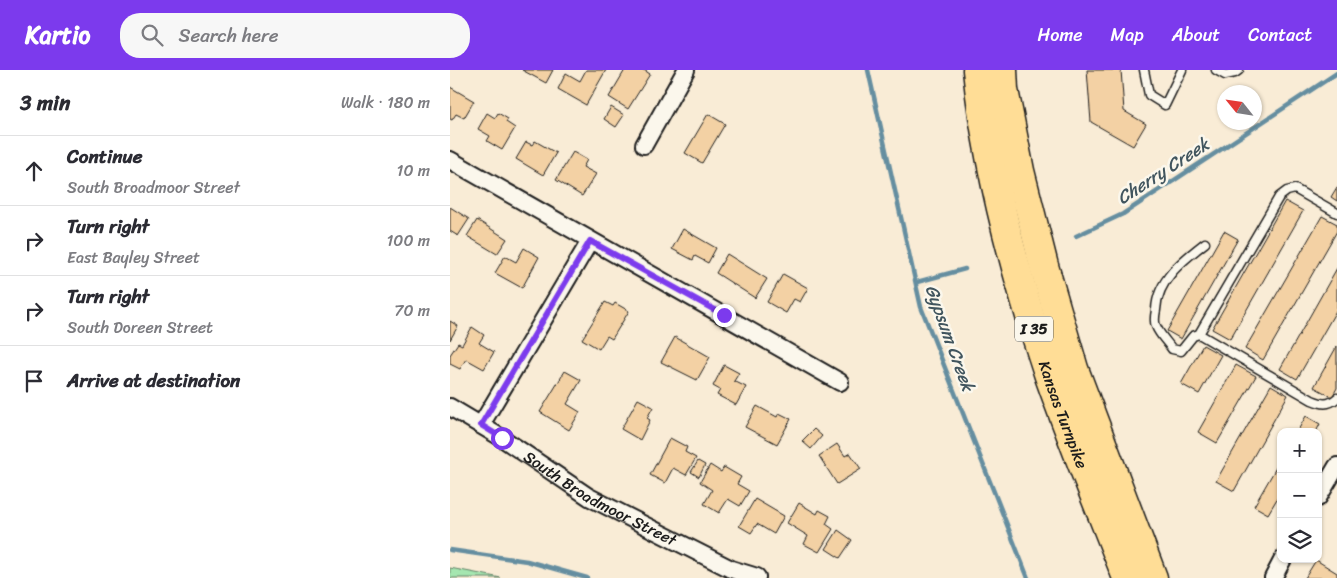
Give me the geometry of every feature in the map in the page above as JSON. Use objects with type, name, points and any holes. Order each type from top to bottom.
[{"type":"highway","name":"Kansas Turnpike","points":[[977,70],[981,107],[995,182],[1029,313],[1050,378],[1127,578]]},
{"type":"highway","name":"Kansas Turnpike","points":[[1003,70],[1004,90],[1020,171],[1044,266],[1074,369],[1153,578]]},
{"type":"street","points":[[644,145],[686,70]]},
{"type":"street","points":[[450,160],[840,382]]},
{"type":"street","points":[[481,425],[590,241]]},
{"type":"street","name":"South Broadmoor Street","points":[[450,407],[542,464],[589,497],[731,569],[757,577]]},
{"type":"street","points":[[1322,491],[1337,466]]},
{"type":"street","points":[[1272,578],[1281,563]]},
{"type":"lane","points":[[1144,70],[1149,95],[1165,106],[1182,70]]},
{"type":"lane","points":[[1216,70],[1224,75],[1235,73],[1239,70]]},
{"type":"lane","points":[[1205,243],[1188,256],[1169,275],[1160,292],[1156,306],[1156,326],[1172,349],[1181,351],[1192,336],[1199,334],[1279,197],[1287,191],[1295,189],[1337,213]]},
{"type":"lane","points":[[1199,334],[1312,400],[1323,404],[1332,402],[1337,398]]},
{"type":"green space","points":[[450,568],[501,578],[450,578]]},
{"type":"building","points":[[522,70],[553,70],[546,83]]},
{"type":"building","points":[[586,70],[606,70],[586,105],[558,89],[566,73],[580,81]]},
{"type":"building","points":[[625,70],[644,70],[650,74],[628,109],[609,97]]},
{"type":"building","points":[[1087,70],[1121,70],[1124,111],[1146,124],[1133,146],[1091,122]]},
{"type":"building","points":[[450,87],[474,101],[464,118],[456,114],[452,120],[450,119]]},
{"type":"building","points":[[611,107],[624,115],[616,127],[604,119]]},
{"type":"building","points":[[487,113],[495,118],[498,113],[508,119],[506,122],[515,128],[502,150],[487,141],[490,136],[478,129]]},
{"type":"building","points":[[708,114],[725,124],[702,163],[685,153]]},
{"type":"building","points":[[535,141],[556,153],[543,175],[516,159],[526,142],[532,145]]},
{"type":"building","points":[[573,152],[587,160],[583,167],[596,174],[582,196],[556,180]]},
{"type":"building","points":[[1337,187],[1337,201],[1331,197]]},
{"type":"building","points":[[1285,201],[1303,211],[1230,339],[1212,329]]},
{"type":"building","points":[[450,207],[469,219],[458,236],[450,231]]},
{"type":"building","points":[[1322,216],[1337,224],[1337,231],[1263,360],[1245,349]]},
{"type":"building","points":[[477,220],[507,239],[497,254],[467,236]]},
{"type":"building","points":[[683,229],[716,248],[708,263],[695,256],[693,260],[672,249]]},
{"type":"building","points":[[1224,231],[1238,239],[1181,339],[1167,331]]},
{"type":"building","points":[[524,248],[539,257],[522,288],[495,273],[505,256],[516,262]]},
{"type":"building","points":[[727,254],[767,279],[755,298],[716,273]]},
{"type":"building","points":[[1337,268],[1337,309],[1297,379],[1280,369]]},
{"type":"building","points":[[783,274],[808,288],[800,302],[794,299],[786,313],[767,302]]},
{"type":"building","points":[[605,302],[613,306],[615,303],[629,311],[612,339],[607,336],[599,349],[582,339]]},
{"type":"building","points":[[450,321],[458,326],[450,340]]},
{"type":"building","points":[[472,327],[484,335],[479,343],[494,352],[484,369],[466,359],[460,369],[450,364],[450,355],[458,343],[462,345]]},
{"type":"building","points":[[675,337],[710,357],[697,380],[661,362]]},
{"type":"building","points":[[1203,345],[1221,355],[1199,394],[1181,384]]},
{"type":"building","points":[[1337,346],[1337,388],[1332,397],[1314,387]]},
{"type":"building","points":[[724,365],[739,373],[734,381],[746,387],[736,405],[717,395],[720,390],[713,386]]},
{"type":"building","points":[[1236,365],[1256,376],[1217,443],[1198,432]]},
{"type":"building","points":[[565,371],[581,380],[567,404],[580,412],[569,430],[540,412]]},
{"type":"building","points":[[1271,385],[1288,395],[1234,491],[1216,481]]},
{"type":"building","points":[[638,399],[653,407],[647,418],[650,420],[640,440],[621,429]]},
{"type":"building","points":[[757,406],[777,417],[779,413],[791,419],[777,444],[745,427]]},
{"type":"building","points":[[1306,416],[1320,424],[1318,428],[1299,428]]},
{"type":"building","points":[[814,429],[822,436],[811,449],[802,441]]},
{"type":"building","points":[[670,438],[687,447],[685,452],[696,458],[686,475],[673,468],[665,483],[650,475]]},
{"type":"building","points":[[837,444],[845,456],[850,453],[861,469],[837,484],[819,456]]},
{"type":"building","points":[[698,461],[705,465],[699,477],[691,472]]},
{"type":"building","points":[[710,465],[721,472],[724,467],[741,477],[737,484],[749,491],[740,506],[728,499],[719,513],[704,504],[712,490],[700,482]]},
{"type":"building","points":[[1277,466],[1277,499],[1268,514],[1254,506]]},
{"type":"building","points":[[755,499],[784,516],[774,534],[757,524],[751,533],[739,526]]},
{"type":"building","points":[[799,503],[817,514],[819,510],[830,516],[826,524],[833,529],[819,552],[804,544],[808,536],[787,523]]},
{"type":"building","points":[[838,530],[852,540],[840,558],[826,549]]},
{"type":"building","points":[[1314,563],[1321,563],[1337,573],[1337,578],[1305,578]]},
{"type":"waterway","name":"Gypsum Creek","points":[[868,70],[921,307],[1028,578]]},
{"type":"waterway","name":"Cherry Creek","points":[[1076,236],[1123,214],[1337,73]]},
{"type":"waterway","name":"Cherry Creek","points":[[917,282],[965,269]]},
{"type":"waterway","points":[[450,550],[527,561],[587,578]]},
{"type":"route","points":[[502,438],[481,425],[590,241],[724,315]]}]
